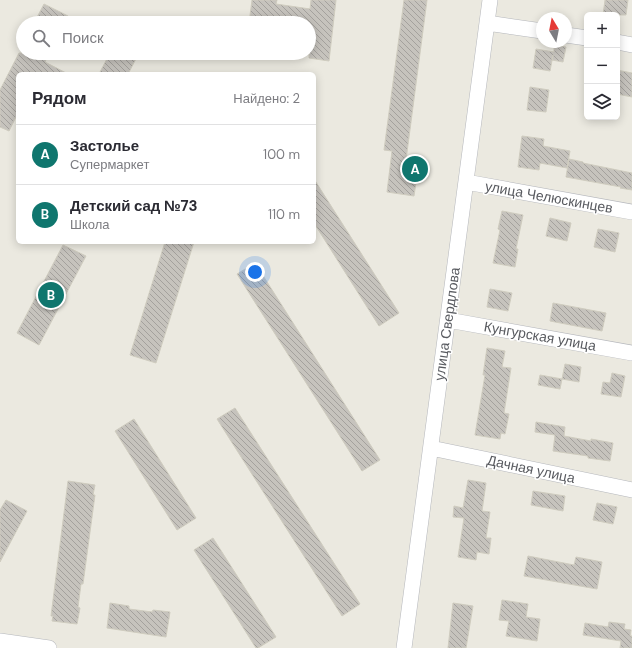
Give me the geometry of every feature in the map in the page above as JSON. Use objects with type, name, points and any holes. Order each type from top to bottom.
[{"type":"street","name":"улица Свердлова","points":[[404,648],[490,0]]},
{"type":"street","points":[[487,23],[536,30]]},
{"type":"street","points":[[572,36],[584,38]]},
{"type":"street","points":[[620,43],[632,45]]},
{"type":"street","name":"улица Челюскинцев","points":[[466,182],[632,212]]},
{"type":"street","name":"Кунгурская улица","points":[[448,320],[632,353]]},
{"type":"street","name":"Дачная улица","points":[[431,448],[632,490]]},
{"type":"street","points":[[0,641],[49,648]]},
{"type":"building","points":[[252,0],[277,0],[276,4],[310,9],[311,0],[336,0],[329,61],[316,59],[316,16],[250,16]]},
{"type":"building","points":[[404,0],[427,0],[406,160],[419,162],[414,196],[387,192],[392,151],[384,150]]},
{"type":"building","points":[[605,0],[628,0],[626,15],[620,15],[620,12],[603,12]]},
{"type":"building","points":[[44,4],[68,16],[38,16]]},
{"type":"building","points":[[554,48],[566,48],[563,62],[552,60],[550,71],[533,68],[536,49],[554,52]]},
{"type":"building","points":[[16,59],[46,60],[45,62],[64,72],[16,72],[16,117],[9,131],[0,127],[0,90]]},
{"type":"building","points":[[106,60],[135,60],[129,72],[100,72]]},
{"type":"building","points":[[620,71],[632,73],[632,97],[620,95]]},
{"type":"building","points":[[530,87],[549,90],[546,112],[527,110]]},
{"type":"building","points":[[522,136],[544,139],[543,146],[570,151],[567,168],[540,163],[539,170],[518,167]]},
{"type":"building","points":[[569,159],[632,173],[632,190],[566,177]]},
{"type":"building","points":[[316,182],[399,313],[379,326],[316,226]]},
{"type":"building","points":[[502,211],[523,215],[516,249],[518,249],[515,267],[493,263],[500,230],[498,229]]},
{"type":"building","points":[[550,218],[571,223],[567,241],[546,236]]},
{"type":"building","points":[[598,229],[619,233],[615,252],[594,247]]},
{"type":"building","points":[[164,244],[193,244],[156,363],[130,355]]},
{"type":"building","points":[[63,245],[86,256],[39,345],[17,333]]},
{"type":"building","points":[[255,263],[380,460],[362,471],[237,274]]},
{"type":"building","points":[[490,289],[512,293],[508,311],[487,307]]},
{"type":"building","points":[[553,303],[606,313],[602,331],[550,321]]},
{"type":"building","points":[[487,348],[505,351],[502,367],[511,368],[504,413],[509,414],[505,434],[501,433],[500,439],[475,435],[485,375],[483,375]]},
{"type":"building","points":[[565,364],[581,367],[579,382],[562,379]]},
{"type":"building","points":[[612,373],[625,376],[621,397],[601,394],[603,382],[610,383]]},
{"type":"building","points":[[540,375],[562,379],[560,389],[538,385]]},
{"type":"building","points":[[235,408],[360,604],[342,616],[217,419]]},
{"type":"building","points":[[134,419],[196,518],[177,530],[115,431]]},
{"type":"building","points":[[536,422],[565,427],[564,436],[613,443],[610,461],[553,451],[555,435],[535,432]]},
{"type":"building","points":[[468,480],[486,483],[482,511],[490,512],[486,538],[491,538],[489,554],[477,552],[476,560],[458,557],[464,518],[453,517],[454,506],[463,508]]},
{"type":"building","points":[[68,481],[95,485],[93,495],[95,495],[83,584],[81,584],[78,607],[80,608],[77,624],[52,621],[53,616],[51,616]]},
{"type":"building","points":[[533,491],[565,496],[563,511],[531,505]]},
{"type":"building","points":[[6,500],[27,511],[0,562],[0,510]]},
{"type":"building","points":[[597,503],[617,507],[613,524],[593,520]]},
{"type":"building","points":[[213,538],[276,637],[258,648],[256,648],[194,550]]},
{"type":"building","points":[[528,556],[574,565],[576,557],[602,562],[597,589],[524,576]]},
{"type":"building","points":[[502,600],[528,604],[526,617],[540,619],[537,641],[506,636],[509,621],[499,620]]},
{"type":"building","points":[[110,603],[129,606],[129,609],[152,612],[153,610],[170,612],[166,637],[107,628]]},
{"type":"building","points":[[453,603],[473,606],[466,648],[448,648]]},
{"type":"building","points":[[609,622],[625,624],[624,629],[631,630],[630,636],[632,636],[632,648],[620,648],[621,641],[583,635],[585,623],[608,627]]},
{"type":"place","name":"Застолье","points":[[415,169]]},
{"type":"place","name":"Детский сад №73","points":[[51,295]]}]
